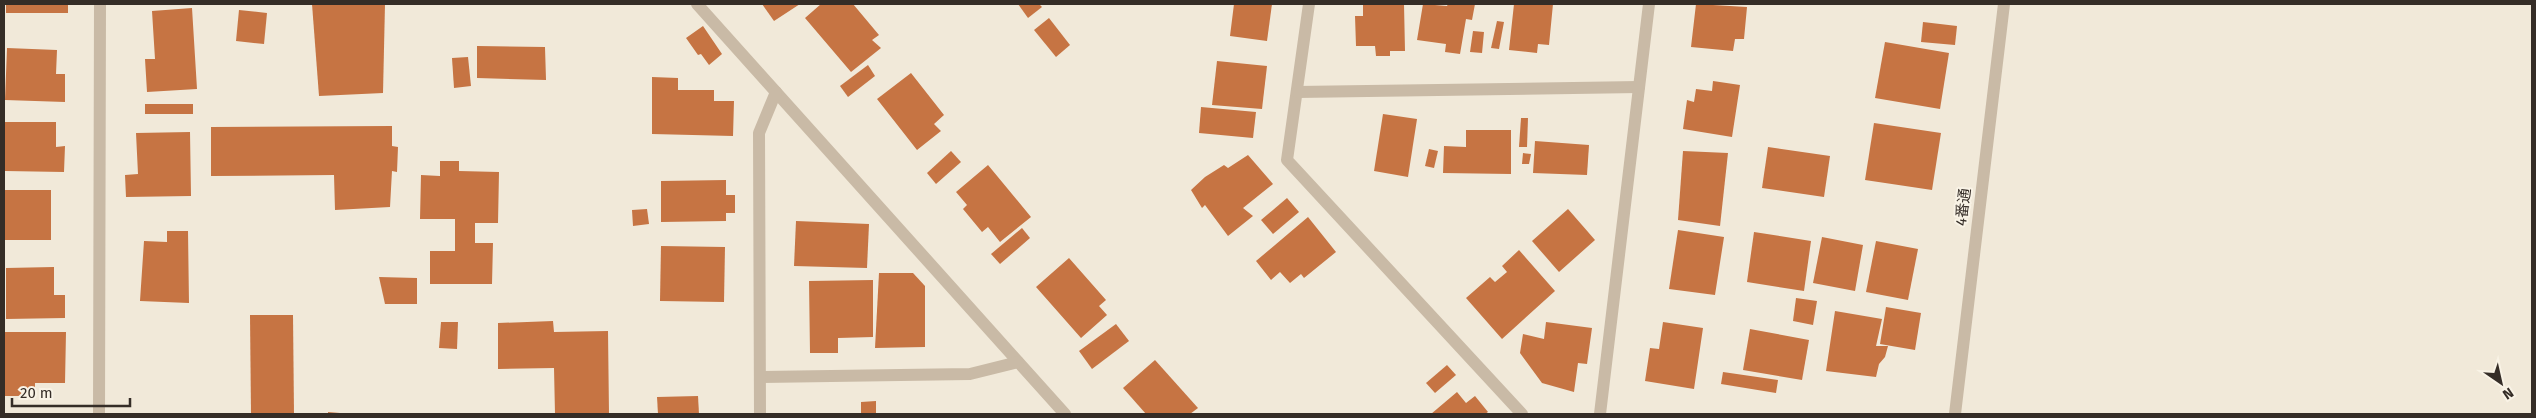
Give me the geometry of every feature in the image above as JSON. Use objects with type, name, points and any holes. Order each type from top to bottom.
[{"type":"street","points":[[99,414],[100,4]]},
{"type":"street","points":[[696,4],[1065,414]]},
{"type":"street","points":[[1309,4],[1287,160],[1522,414]]},
{"type":"street","points":[[1600,414],[1649,4]]},
{"type":"street","name":"4番通","points":[[1955,414],[2004,4]]},
{"type":"street","points":[[1297,92],[1639,87]]},
{"type":"street","points":[[760,414],[759,133],[776,92]]},
{"type":"street","points":[[760,377],[970,374],[1018,362]]},
{"type":"building","points":[[6,4],[68,4],[68,13],[6,13]]},
{"type":"building","points":[[312,4],[385,4],[383,93],[319,96]]},
{"type":"building","points":[[762,4],[800,4],[774,21]]},
{"type":"building","points":[[821,4],[853,4],[879,35],[872,40],[881,48],[851,72],[805,18]]},
{"type":"building","points":[[1018,4],[1039,4],[1042,7],[1028,18]]},
{"type":"building","points":[[1234,4],[1272,4],[1267,41],[1230,36]]},
{"type":"building","points":[[1363,4],[1404,4],[1405,51],[1390,51],[1390,56],[1376,56],[1375,46],[1356,46],[1355,16],[1363,16]]},
{"type":"building","points":[[1423,4],[1447,6],[1448,4],[1475,4],[1472,20],[1466,19],[1460,54],[1445,52],[1446,44],[1417,40]]},
{"type":"building","points":[[1514,4],[1553,4],[1549,45],[1538,44],[1537,53],[1509,50]]},
{"type":"building","points":[[1696,4],[1747,7],[1744,39],[1735,39],[1733,51],[1691,47]]},
{"type":"building","points":[[192,8],[197,89],[147,92],[145,59],[155,59],[152,11]]},
{"type":"building","points":[[239,10],[267,13],[264,44],[236,41]]},
{"type":"building","points":[[1049,18],[1070,45],[1056,57],[1034,30]]},
{"type":"building","points":[[1497,21],[1504,22],[1499,49],[1491,48]]},
{"type":"building","points":[[1923,22],[1957,26],[1955,45],[1921,42]]},
{"type":"building","points":[[703,26],[722,54],[709,65],[701,54],[698,55],[686,38]]},
{"type":"building","points":[[1473,31],[1484,32],[1482,53],[1470,52]]},
{"type":"building","points":[[1885,42],[1949,53],[1940,109],[1875,98]]},
{"type":"building","points":[[477,46],[545,47],[546,80],[477,78]]},
{"type":"building","points":[[7,48],[57,50],[56,74],[65,74],[65,102],[5,100]]},
{"type":"building","points":[[468,57],[471,86],[454,88],[452,58]]},
{"type":"building","points":[[1217,61],[1267,66],[1262,109],[1212,105]]},
{"type":"building","points":[[868,65],[875,76],[848,97],[840,86]]},
{"type":"building","points":[[911,73],[944,115],[934,124],[941,131],[917,150],[877,99]]},
{"type":"building","points":[[652,77],[678,78],[678,90],[714,90],[714,101],[734,101],[733,136],[652,134]]},
{"type":"building","points":[[1713,81],[1740,85],[1732,137],[1683,129],[1687,100],[1694,102],[1696,89],[1712,91]]},
{"type":"building","points":[[145,104],[193,104],[193,114],[145,114]]},
{"type":"building","points":[[1201,107],[1256,112],[1253,138],[1199,133]]},
{"type":"building","points":[[1383,114],[1417,119],[1408,177],[1374,171]]},
{"type":"building","points":[[1521,118],[1528,118],[1527,147],[1519,147]]},
{"type":"building","points":[[5,122],[56,122],[56,147],[65,146],[64,172],[5,171]]},
{"type":"building","points":[[1874,123],[1941,133],[1932,190],[1865,180]]},
{"type":"building","points":[[392,126],[392,146],[398,147],[397,172],[392,171],[390,207],[335,210],[334,175],[211,176],[211,127]]},
{"type":"building","points":[[1466,130],[1511,130],[1511,174],[1443,173],[1444,146],[1466,147]]},
{"type":"building","points":[[190,132],[191,196],[126,197],[125,175],[138,174],[136,133]]},
{"type":"building","points":[[1535,141],[1589,145],[1587,175],[1533,173]]},
{"type":"building","points":[[1768,147],[1830,156],[1824,197],[1762,188]]},
{"type":"building","points":[[1429,149],[1438,151],[1434,168],[1425,166]]},
{"type":"building","points":[[951,151],[961,162],[936,184],[927,173]]},
{"type":"building","points":[[1683,151],[1728,153],[1720,226],[1678,220]]},
{"type":"building","points":[[1523,153],[1531,154],[1529,164],[1522,164]]},
{"type":"building","points":[[1248,155],[1273,184],[1243,208],[1253,216],[1228,236],[1205,205],[1202,208],[1191,190],[1205,177],[1224,165],[1228,168]]},
{"type":"building","points":[[440,161],[459,161],[459,171],[499,172],[498,223],[475,223],[475,243],[493,243],[492,284],[430,284],[430,251],[455,251],[455,219],[420,219],[421,175],[440,176]]},
{"type":"building","points":[[988,165],[1031,217],[1000,242],[988,227],[982,232],[963,209],[967,205],[956,192]]},
{"type":"building","points":[[726,180],[726,195],[735,195],[735,213],[726,213],[726,221],[661,222],[661,181]]},
{"type":"building","points":[[5,190],[51,190],[51,240],[5,240]]},
{"type":"building","points":[[1287,198],[1299,212],[1273,234],[1261,220]]},
{"type":"building","points":[[647,209],[649,224],[633,226],[632,210]]},
{"type":"building","points":[[1568,209],[1595,240],[1559,272],[1532,241]]},
{"type":"building","points":[[1308,217],[1336,252],[1304,278],[1301,274],[1290,283],[1280,272],[1271,280],[1256,261]]},
{"type":"building","points":[[796,221],[869,224],[867,268],[794,266]]},
{"type":"building","points":[[1022,228],[1030,238],[1000,264],[991,254]]},
{"type":"building","points":[[1678,230],[1724,237],[1715,295],[1669,289]]},
{"type":"building","points":[[167,231],[188,231],[189,303],[140,301],[144,241],[167,242]]},
{"type":"building","points":[[1754,232],[1811,241],[1804,291],[1747,282]]},
{"type":"building","points":[[1822,237],[1863,245],[1855,291],[1813,283]]},
{"type":"building","points":[[1876,241],[1918,249],[1908,300],[1866,292]]},
{"type":"building","points":[[661,246],[725,247],[724,302],[660,301]]},
{"type":"building","points":[[1519,250],[1555,291],[1502,339],[1466,298],[1490,277],[1495,282],[1507,272],[1502,266]]},
{"type":"building","points":[[1069,258],[1106,300],[1099,306],[1107,315],[1081,338],[1036,287]]},
{"type":"building","points":[[54,267],[54,295],[65,295],[65,318],[6,319],[6,268]]},
{"type":"building","points":[[879,273],[913,273],[925,286],[925,347],[875,348]]},
{"type":"building","points":[[379,277],[417,278],[417,304],[385,304]]},
{"type":"building","points":[[873,280],[873,337],[838,338],[838,353],[810,353],[809,281]]},
{"type":"building","points":[[1796,298],[1817,301],[1813,325],[1793,321]]},
{"type":"building","points":[[1886,307],[1921,313],[1915,350],[1880,344]]},
{"type":"building","points":[[1835,311],[1882,319],[1876,346],[1888,346],[1885,357],[1879,364],[1876,377],[1826,371]]},
{"type":"building","points":[[250,315],[293,315],[294,414],[251,414]]},
{"type":"building","points":[[553,321],[554,332],[608,331],[609,414],[555,414],[554,368],[498,369],[498,323]]},
{"type":"building","points":[[441,322],[458,322],[457,349],[439,348]]},
{"type":"building","points":[[1546,322],[1592,328],[1587,364],[1578,363],[1574,392],[1542,383],[1520,353],[1523,334],[1544,339]]},
{"type":"building","points":[[1663,322],[1703,328],[1694,389],[1645,381],[1650,348],[1659,349]]},
{"type":"building","points":[[1116,324],[1129,341],[1092,369],[1079,351]]},
{"type":"building","points":[[1750,329],[1809,340],[1802,380],[1743,370]]},
{"type":"building","points":[[4,332],[66,332],[65,383],[35,383],[35,396],[4,396]]},
{"type":"building","points":[[1155,360],[1198,408],[1190,414],[1146,414],[1123,388]]},
{"type":"building","points":[[1447,365],[1456,375],[1435,393],[1426,383]]},
{"type":"building","points":[[1723,372],[1778,380],[1776,393],[1721,384]]},
{"type":"building","points":[[1457,392],[1466,403],[1475,396],[1488,412],[1485,414],[1431,414]]},
{"type":"building","points":[[698,396],[699,414],[658,414],[657,397]]},
{"type":"building","points":[[876,401],[876,414],[861,414],[861,402]]},
{"type":"building","points":[[328,412],[340,413],[340,414],[328,414]]}]
